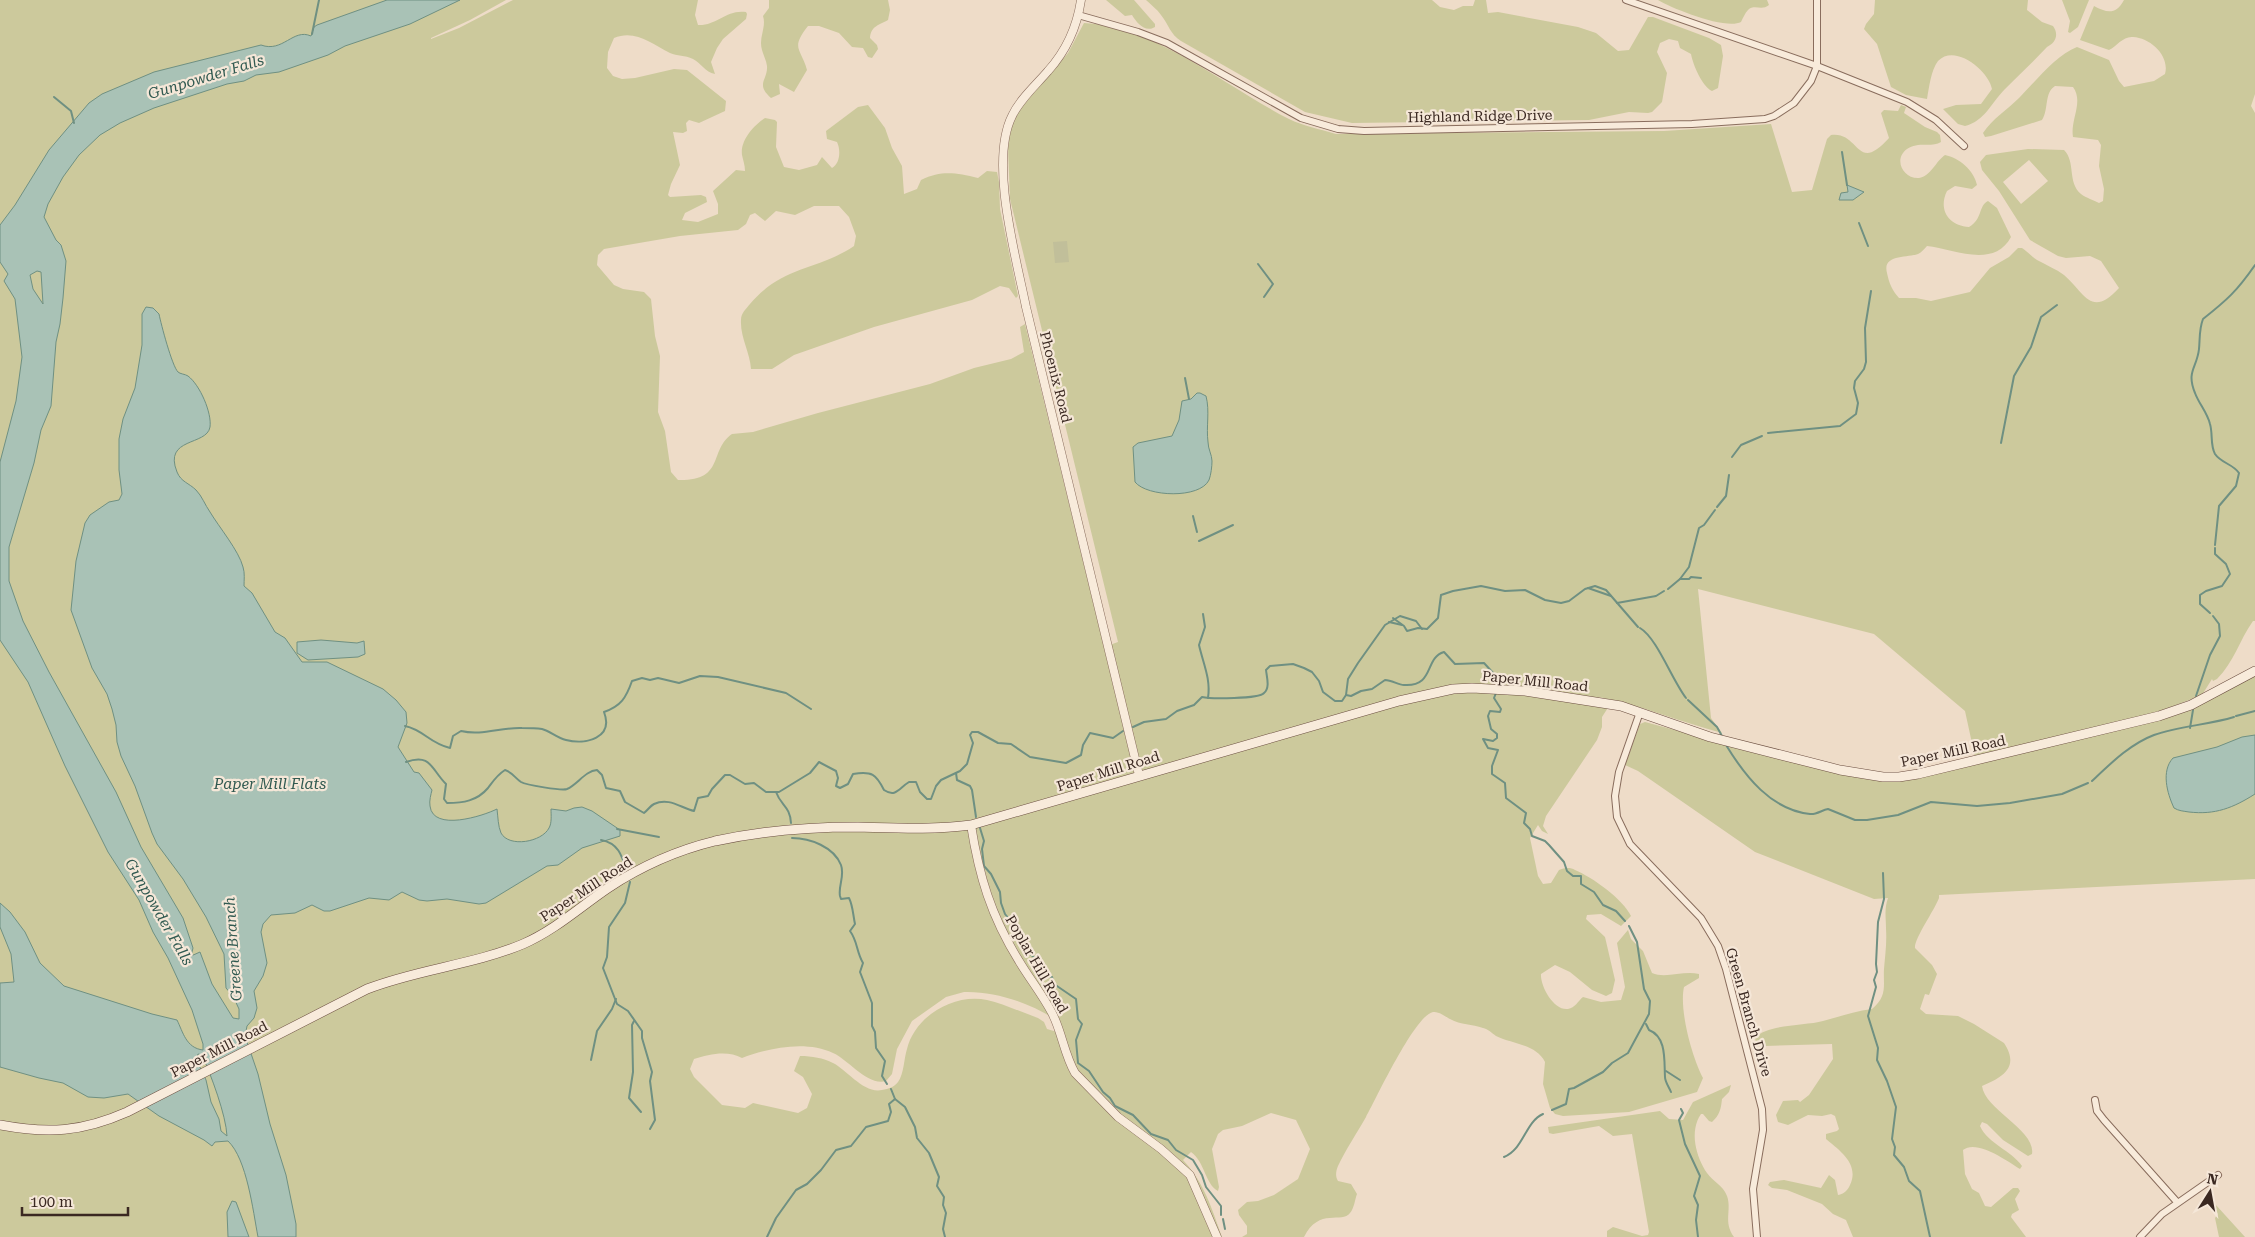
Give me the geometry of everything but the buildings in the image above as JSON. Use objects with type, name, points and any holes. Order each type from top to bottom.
[{"type":"main road","name":"Paper Mill Road","points":[[0,1125],[54,1131],[90,1126],[127,1112],[355,995],[383,983],[490,955],[523,944],[550,930],[621,880],[656,862],[702,845],[737,837],[791,831],[858,827],[928,829],[972,825],[1398,701],[1452,689],[1472,688],[1525,691],[1605,703],[1640,712],[1710,737],[1840,770],[1899,777],[2160,716],[2191,705],[2255,670]]},
{"type":"street","name":"Phoenix Road","points":[[1081,0],[1073,32],[1064,50],[1012,115],[1004,148],[1004,184],[1010,229],[1031,326],[1139,775]]},
{"type":"street","points":[[1626,0],[1817,66],[1925,111],[1949,130],[1964,146]]},
{"type":"street","name":"Highland Ridge Drive","points":[[1078,15],[1130,29],[1168,43],[1302,118],[1338,129],[1364,131],[1692,124],[1752,120],[1774,116],[1794,103],[1806,89],[1817,66],[1817,0]]},
{"type":"street","name":"Green Branch Drive","points":[[1640,712],[1619,772],[1615,796],[1618,818],[1630,844],[1702,918],[1722,954],[1762,1109],[1762,1130],[1753,1188],[1757,1237]]},
{"type":"street","name":"Poplar Hill Road","points":[[972,825],[983,887],[1012,950],[1045,999],[1060,1029],[1070,1065],[1075,1073],[1118,1117],[1161,1149],[1190,1175],[1218,1237]]},
{"type":"street","points":[[2095,1100],[2097,1111],[2104,1120],[2177,1202]]},
{"type":"street","points":[[2140,1237],[2162,1214],[2177,1202],[2218,1175]]},
{"type":"shaded area","points":[[0,0],[506,0],[431,39],[459,28],[513,0],[698,0],[695,15],[698,25],[710,23],[733,13],[746,12],[746,19],[723,39],[717,48],[711,62],[715,74],[693,59],[670,53],[636,36],[629,35],[614,38],[608,52],[607,68],[613,76],[622,79],[635,78],[674,69],[687,70],[726,101],[725,111],[699,123],[689,120],[686,123],[687,131],[683,133],[673,132],[680,165],[668,195],[670,197],[701,195],[706,197],[707,202],[685,213],[682,220],[698,222],[718,214],[718,204],[713,191],[736,170],[745,171],[742,155],[743,144],[752,129],[765,118],[777,122],[776,147],[784,167],[799,170],[817,165],[822,157],[832,168],[837,163],[839,149],[837,142],[827,139],[826,131],[858,107],[868,105],[885,128],[892,148],[902,166],[904,194],[917,189],[921,180],[936,175],[956,174],[978,178],[987,171],[997,172],[1000,209],[1018,296],[1016,298],[1009,288],[1000,286],[972,300],[874,327],[794,355],[772,369],[751,369],[741,326],[743,313],[762,291],[775,282],[827,260],[854,246],[856,236],[849,217],[839,206],[814,206],[795,215],[776,211],[765,221],[755,213],[750,215],[746,224],[738,230],[680,236],[604,249],[598,255],[597,265],[614,285],[623,289],[644,292],[651,299],[655,336],[660,356],[658,412],[665,431],[671,472],[678,480],[703,476],[710,470],[720,448],[732,434],[753,432],[930,384],[974,368],[1011,359],[1024,352],[1020,327],[1025,324],[1104,647],[1118,642],[1010,199],[1008,148],[1011,124],[1021,108],[1068,53],[1084,23],[1110,26],[1137,34],[1190,60],[1289,119],[1336,134],[1664,131],[1771,124],[1792,192],[1812,190],[1827,139],[1831,135],[1840,135],[1864,152],[1870,153],[1889,138],[1881,113],[1884,110],[1898,111],[1901,105],[1906,107],[1904,113],[1925,127],[1937,132],[1940,135],[1941,142],[1937,144],[1916,145],[1907,149],[1903,153],[1900,163],[1904,172],[1913,177],[1923,177],[1945,155],[1960,162],[1973,174],[1977,185],[1972,189],[1955,186],[1947,191],[1944,198],[1944,210],[1950,220],[1969,227],[1979,217],[1983,206],[1988,201],[1997,208],[2011,237],[2004,247],[1984,255],[1972,255],[1927,246],[1918,254],[1892,260],[1886,267],[1887,273],[1891,286],[1899,298],[1916,298],[1931,301],[1970,292],[1990,268],[2009,257],[2018,248],[2022,248],[2037,260],[2064,275],[2088,300],[2095,302],[2109,297],[2119,288],[2101,261],[2090,256],[2066,258],[2058,256],[2030,240],[1999,191],[1982,170],[1980,162],[1986,155],[2028,149],[2064,150],[2070,160],[2074,184],[2077,189],[2081,194],[2099,203],[2103,201],[2104,189],[2099,166],[2101,145],[2098,140],[2073,137],[2077,99],[2073,87],[2055,86],[2052,89],[2049,93],[2042,120],[1991,136],[1985,137],[1983,133],[2054,62],[2077,47],[2109,60],[2124,87],[2154,81],[2165,74],[2165,61],[2158,49],[2140,38],[2129,37],[2109,50],[2080,40],[2094,6],[2111,11],[2118,8],[2124,0],[2255,0],[2255,94],[2251,106],[2255,113],[2255,621],[2253,621],[2248,629],[2228,666],[2217,679],[2213,681],[2212,679],[2202,695],[2141,717],[1975,757],[1965,711],[1874,634],[1698,589],[1711,718],[1722,733],[1630,704],[1599,697],[1597,700],[1611,703],[1602,717],[1602,727],[1597,740],[1546,816],[1543,826],[1548,834],[1542,831],[1538,825],[1530,838],[1538,876],[1543,884],[1551,883],[1559,870],[1573,869],[1606,889],[1627,909],[1631,916],[1621,926],[1601,914],[1587,915],[1586,919],[1605,937],[1615,980],[1612,993],[1606,996],[1592,990],[1570,972],[1555,965],[1541,974],[1545,991],[1553,1002],[1563,1009],[1575,1006],[1583,997],[1601,1002],[1621,1000],[1625,987],[1617,943],[1628,930],[1631,939],[1643,951],[1652,973],[1657,975],[1699,974],[1699,978],[1684,987],[1683,997],[1683,1008],[1688,1033],[1703,1078],[1697,1092],[1629,1112],[1563,1116],[1555,1114],[1550,1108],[1543,1084],[1545,1062],[1536,1051],[1502,1039],[1485,1029],[1458,1022],[1440,1013],[1433,1012],[1425,1017],[1416,1027],[1338,1166],[1336,1177],[1338,1181],[1351,1184],[1357,1194],[1351,1211],[1346,1216],[1323,1219],[1316,1222],[1304,1237],[1242,1237],[1247,1234],[1247,1226],[1239,1215],[1238,1210],[1247,1202],[1258,1201],[1274,1195],[1298,1179],[1310,1149],[1296,1120],[1271,1113],[1242,1126],[1223,1130],[1218,1134],[1212,1149],[1219,1187],[1218,1191],[1210,1183],[1196,1156],[1191,1152],[1183,1160],[1197,1177],[1211,1206],[1222,1237],[0,1237]],"holes":[[[2029,160],[2048,181],[2021,204],[2003,182]],[[964,992],[987,993],[1021,1002],[1053,1018],[1057,1032],[1047,1029],[1044,1022],[1038,1018],[987,1000],[962,1000],[949,1004],[938,1009],[918,1026],[911,1037],[900,1079],[889,1088],[882,1090],[869,1088],[856,1081],[833,1063],[809,1056],[800,1056],[794,1071],[803,1077],[812,1094],[807,1108],[798,1113],[753,1103],[745,1108],[722,1105],[694,1077],[690,1069],[694,1059],[712,1054],[725,1053],[742,1058],[763,1051],[799,1046],[822,1049],[833,1053],[872,1080],[886,1081],[892,1074],[897,1049],[912,1021],[946,997]]]},
{"type":"shaded area","points":[[769,0],[888,0],[890,10],[888,20],[876,26],[872,31],[870,38],[877,45],[878,49],[872,58],[868,57],[863,48],[852,47],[839,33],[819,26],[808,26],[799,39],[798,44],[807,70],[794,92],[779,84],[780,94],[771,98],[766,93],[763,85],[767,66],[761,43],[764,23],[763,16],[769,8]]},
{"type":"shaded area","points":[[1106,0],[1134,0],[1155,24],[1155,27],[1151,29],[1145,28],[1132,15],[1125,16]]},
{"type":"shaded area","points":[[1146,0],[1432,0],[1440,7],[1454,10],[1463,6],[1473,6],[1475,0],[1486,0],[1488,13],[1498,12],[1578,27],[1596,33],[1618,51],[1629,50],[1648,17],[1653,17],[1709,38],[1721,45],[1723,56],[1718,88],[1712,91],[1698,75],[1691,54],[1680,48],[1678,41],[1669,39],[1660,43],[1657,52],[1667,73],[1662,102],[1652,112],[1648,113],[1629,112],[1589,120],[1352,123],[1305,112],[1181,41]]},
{"type":"shaded area","points":[[1658,0],[1767,0],[1769,5],[1766,7],[1750,8],[1741,22],[1734,24],[1712,21]]},
{"type":"shaded area","points":[[1875,0],[2028,0],[2027,10],[2042,22],[2053,26],[2056,38],[2005,89],[1983,116],[1972,124],[1965,126],[1958,124],[1943,109],[1956,105],[1981,104],[1992,89],[1985,74],[1970,61],[1962,57],[1945,56],[1938,61],[1934,69],[1927,99],[1906,95],[1891,87],[1877,44],[1864,29],[1874,14]]},
{"type":"shaded area","points":[[2062,0],[2089,0],[2078,27],[2070,33],[2068,32],[2070,21]]},
{"type":"shaded area","points":[[1067,241],[1069,262],[1055,263],[1053,242]]},
{"type":"shaded area","points":[[2255,674],[2255,879],[1939,895],[1918,938],[1915,948],[1932,965],[1937,974],[1929,995],[1925,994],[1920,1009],[1926,1014],[1958,1016],[2004,1043],[2009,1051],[2010,1065],[2007,1070],[1997,1079],[1982,1086],[1985,1095],[2026,1137],[2031,1145],[2032,1154],[2028,1156],[2003,1140],[1987,1124],[1982,1122],[1980,1126],[1988,1138],[2022,1166],[2020,1169],[1992,1152],[1969,1147],[1963,1150],[1965,1174],[1972,1189],[1979,1193],[1985,1206],[1991,1207],[2013,1188],[2018,1188],[2020,1191],[2015,1199],[2019,1210],[2012,1214],[2011,1217],[2026,1237],[1853,1237],[1846,1220],[1833,1214],[1822,1204],[1787,1190],[1772,1188],[1768,1185],[1770,1182],[1784,1180],[1821,1188],[1829,1175],[1835,1180],[1838,1195],[1846,1192],[1850,1185],[1852,1170],[1847,1158],[1826,1139],[1826,1134],[1839,1129],[1835,1116],[1831,1114],[1822,1116],[1808,1115],[1788,1125],[1778,1122],[1776,1115],[1783,1101],[1798,1100],[1800,1102],[1809,1095],[1833,1059],[1832,1044],[1765,1046],[1756,1042],[1755,1038],[1768,1030],[1815,1023],[1872,1009],[1877,1004],[1884,990],[1888,898],[1874,899],[1755,852],[1638,771],[1625,765],[1640,724],[1645,722],[1836,773],[1892,781],[1966,767],[2158,720],[2215,697]]},
{"type":"shaded area","points":[[1731,1085],[1729,1092],[1722,1099],[1718,1114],[1712,1122],[1701,1114],[1695,1128],[1695,1144],[1703,1167],[1727,1196],[1729,1206],[1728,1221],[1734,1237],[1607,1237],[1607,1231],[1613,1227],[1642,1236],[1648,1235],[1649,1232],[1632,1134],[1613,1136],[1599,1126],[1553,1134],[1549,1133],[1548,1127],[1660,1111],[1669,1119],[1683,1120],[1693,1102]]},
{"type":"shaded area","points":[[2204,1197],[2215,1204],[2245,1237],[2219,1237],[2215,1218],[2218,1214],[2202,1199]]},
{"type":"water","name":"Paper Mill Flats","points":[[387,0],[460,0],[410,24],[345,46],[328,55],[279,72],[256,75],[244,81],[227,84],[154,108],[120,123],[100,135],[79,155],[63,177],[48,204],[44,217],[56,240],[61,245],[66,261],[60,324],[56,342],[51,406],[41,430],[34,463],[9,547],[9,581],[23,621],[49,672],[116,792],[141,847],[183,918],[193,948],[191,956],[200,952],[212,984],[233,1018],[239,1019],[239,1009],[233,996],[226,988],[224,954],[206,917],[183,879],[157,844],[152,833],[135,786],[121,756],[117,742],[116,725],[107,694],[92,668],[71,610],[76,561],[85,523],[90,515],[109,502],[119,500],[122,494],[119,470],[119,439],[123,419],[135,388],[142,345],[142,314],[146,307],[153,308],[159,314],[176,368],[179,373],[188,376],[197,386],[209,414],[210,427],[207,433],[180,447],[176,453],[174,461],[177,472],[200,495],[233,547],[241,561],[244,572],[244,586],[252,593],[275,632],[285,638],[302,662],[327,662],[383,689],[406,712],[407,723],[398,747],[414,772],[419,773],[432,790],[430,806],[433,814],[440,818],[459,820],[497,809],[501,833],[505,838],[518,842],[533,840],[545,833],[551,824],[551,809],[566,811],[582,807],[592,811],[620,830],[620,836],[582,848],[558,865],[547,866],[486,903],[479,904],[447,899],[419,900],[402,892],[389,900],[369,898],[330,911],[324,911],[312,905],[295,913],[271,915],[263,924],[261,932],[267,963],[263,976],[254,991],[257,1008],[254,1018],[247,1026],[245,1036],[258,1074],[270,1124],[286,1175],[296,1224],[296,1237],[258,1237],[245,1172],[235,1149],[228,1141],[215,1142],[212,1146],[159,1116],[128,1094],[104,1098],[88,1097],[63,1083],[0,1067],[0,983],[14,982],[11,954],[0,927],[0,903],[10,912],[25,932],[40,963],[64,986],[177,1020],[189,1043],[197,1049],[203,1050],[203,1044],[192,1010],[139,900],[108,852],[65,766],[28,682],[0,640],[0,462],[16,401],[22,357],[15,299],[4,281],[8,274],[0,262],[0,225],[15,205],[49,150],[89,103],[102,94],[154,72],[261,45],[276,46],[299,35],[311,36],[314,27]],"holes":[[[37,271],[41,272],[43,304],[33,289],[30,275]],[[198,1054],[202,1055],[214,1084],[224,1117],[227,1136],[221,1131],[206,1080],[196,1059]]]},
{"type":"water","points":[[1847,185],[1864,192],[1853,200],[1839,200],[1841,193],[1848,192]]},
{"type":"water","points":[[1197,393],[1206,396],[1207,402],[1208,445],[1212,461],[1209,480],[1204,486],[1185,493],[1161,493],[1141,487],[1135,482],[1133,447],[1138,443],[1172,436],[1179,420],[1182,401],[1191,399]]},
{"type":"water","points":[[321,640],[357,643],[364,641],[365,654],[358,657],[308,660],[297,653],[297,642]]},
{"type":"water","points":[[2255,735],[2255,794],[2231,807],[2216,811],[2198,813],[2174,808],[2166,782],[2167,769],[2173,758],[2217,747],[2242,737]]},
{"type":"water","points":[[232,1201],[236,1202],[249,1237],[228,1237],[227,1212]]},
{"type":"waterway","points":[[312,34],[319,0]]},
{"type":"waterway","points":[[54,97],[71,111],[74,123]]},
{"type":"waterway","points":[[1842,152],[1847,185]]},
{"type":"waterway","points":[[1859,223],[1868,246]]},
{"type":"waterway","points":[[1258,264],[1273,284],[1264,297]]},
{"type":"waterway","points":[[2215,545],[2219,506],[2236,486],[2239,473],[2234,467],[2220,460],[2215,454],[2210,424],[2195,393],[2192,374],[2198,355],[2203,319],[2231,295],[2255,265]]},
{"type":"waterway","points":[[1768,433],[1840,426],[1856,414],[1858,403],[1854,388],[1855,381],[1864,369],[1866,362],[1865,328],[1871,291]]},
{"type":"waterway","points":[[2001,443],[2014,376],[2031,347],[2041,317],[2057,305]]},
{"type":"waterway","points":[[1185,378],[1189,399]]},
{"type":"waterway","points":[[1732,457],[1741,445],[1762,436]]},
{"type":"waterway","points":[[1717,507],[1726,496],[1729,475]]},
{"type":"waterway","points":[[1668,589],[1680,579],[1689,567],[1699,528],[1704,525],[1715,510]]},
{"type":"waterway","points":[[1193,516],[1197,532]]},
{"type":"waterway","points":[[1199,541],[1233,525]]},
{"type":"waterway","points":[[2210,613],[2200,604],[2200,595],[2222,586],[2230,574],[2226,564],[2215,554],[2215,548]]},
{"type":"waterway","points":[[1680,579],[1701,578]]},
{"type":"waterway","name":"Greene Branch","points":[[1393,618],[1404,626],[1407,631],[1418,628],[1427,629],[1438,618],[1441,595],[1481,586],[1505,591],[1525,590],[1545,600],[1561,603],[1569,601],[1585,589],[1595,586],[1606,590],[1638,627]]},
{"type":"waterway","name":"Greene Branch","points":[[1588,588],[1611,596]]},
{"type":"waterway","points":[[1617,603],[1656,596],[1664,591]]},
{"type":"waterway","points":[[1203,614],[1205,627],[1199,645],[1208,678],[1208,698]]},
{"type":"waterway","name":"Greene Branch","points":[[1133,727],[1144,722],[1166,719],[1177,711],[1194,705],[1202,697],[1234,698],[1260,695],[1266,691],[1268,683],[1266,670],[1270,666],[1293,664],[1304,668],[1312,672],[1319,681],[1323,692],[1335,701],[1342,701],[1346,695],[1348,679],[1385,625],[1400,616],[1416,621],[1422,629]]},
{"type":"waterway","points":[[2196,696],[2210,655],[2220,636],[2219,624],[2213,616]]},
{"type":"waterway","name":"Greene Branch","points":[[1389,622],[1402,625]]},
{"type":"waterway","name":"Greene Branch","points":[[1640,628],[1658,650],[1686,698]]},
{"type":"waterway","points":[[1346,695],[1351,696],[1361,691],[1372,689],[1385,680],[1404,685],[1421,682],[1434,660],[1444,652],[1455,664],[1484,663],[1495,675],[1497,685]]},
{"type":"waterway","points":[[405,726],[417,730],[437,743],[450,748],[453,736],[461,731],[476,732],[514,728],[537,728],[566,740],[589,740],[602,734],[606,721],[604,712],[622,701],[632,681],[642,678],[650,680],[658,678],[679,683],[700,676],[718,677],[786,693],[811,709]]},
{"type":"waterway","points":[[1496,693],[1494,698],[1501,709],[1500,712],[1490,711],[1488,716],[1491,729],[1497,734],[1497,738],[1493,741],[1483,739],[1488,748],[1498,750],[1492,766],[1492,774],[1505,783],[1506,798],[1526,813],[1524,823],[1530,829],[1532,836],[1545,841],[1564,862],[1567,871],[1573,876],[1581,876],[1581,884],[1594,892],[1603,905],[1616,911],[1625,921]]},
{"type":"waterway","name":"Greene Branch","points":[[1688,700],[1717,727],[1722,736]]},
{"type":"waterway","points":[[2190,728],[2193,710]]},
{"type":"waterway","name":"Greene Branch","points":[[2236,716],[2255,711]]},
{"type":"waterway","name":"Greene Branch","points":[[2092,781],[2121,755],[2145,739],[2173,730],[2234,717]]},
{"type":"waterway","name":"Greene Branch","points":[[406,762],[421,760],[430,764],[446,784],[444,799],[447,803],[464,802],[479,796],[505,770],[524,783],[564,789],[571,787],[589,773],[597,770],[602,775],[606,788],[620,791],[625,802],[644,813],[651,806],[659,802],[670,802],[694,811],[698,798],[708,796],[725,775],[730,775],[745,784],[754,783],[766,792],[779,792],[810,773],[819,762],[836,771],[838,778],[836,786],[840,788],[848,784],[853,774],[865,773],[876,777],[884,790],[892,793],[895,793],[909,782],[916,782],[920,792],[927,799],[931,799],[936,786],[941,780],[960,771],[967,764],[973,743],[970,735],[972,732],[978,732],[998,743],[1011,744],[1030,757],[1066,763],[1081,755],[1083,745],[1090,733],[1113,738],[1123,731]]},
{"type":"waterway","name":"Greene Branch","points":[[1726,745],[1760,790],[1783,806],[1810,814],[1828,809],[1855,820],[1898,815],[1931,802],[1977,806],[2010,803],[2062,794],[2088,783]]},
{"type":"waterway","points":[[956,773],[957,780],[970,786],[972,790],[976,817]]},
{"type":"waterway","points":[[776,792],[789,813],[791,823]]},
{"type":"waterway","points":[[980,828],[984,841],[982,849],[984,866],[991,874],[1000,892],[1005,914],[1023,937],[1029,953],[1036,959],[1041,971],[1046,976],[1052,977],[1054,984],[1076,999],[1078,1019],[1082,1024],[1076,1040],[1078,1063],[1089,1071],[1115,1106],[1133,1115],[1151,1134],[1168,1140],[1176,1150],[1193,1160],[1202,1175],[1206,1187],[1221,1206],[1221,1215]]},
{"type":"waterway","points":[[617,829],[659,837]]},
{"type":"waterway","points":[[792,838],[799,838],[821,845],[833,853],[841,865],[840,896],[841,899],[849,898],[851,904],[855,924],[850,931],[863,963],[860,972],[872,1003],[872,1026],[875,1032],[876,1048],[885,1061],[882,1076],[887,1084]]},
{"type":"waterway","points":[[601,840],[612,844],[618,850],[626,870]]},
{"type":"waterway","points":[[1883,873],[1884,899],[1878,922],[1877,972],[1874,980],[1876,987],[1868,1016],[1878,1048],[1877,1060],[1896,1107],[1892,1139],[1895,1147],[1894,1155],[1904,1167],[1909,1181],[1920,1191],[1930,1237]]},
{"type":"waterway","points":[[630,882],[625,903],[609,927],[607,957],[603,968],[617,1004],[628,1011],[642,1031],[642,1038],[652,1072],[650,1081],[655,1120],[650,1129]]},
{"type":"waterway","points":[[1552,1110],[1566,1104],[1569,1089],[1603,1072],[1612,1063],[1628,1053],[1649,1014],[1650,1001],[1644,989],[1637,942],[1629,926]]},
{"type":"waterway","points":[[591,1060],[597,1031],[612,1009],[616,999]]},
{"type":"waterway","points":[[634,1021],[632,1025],[633,1072],[629,1098],[641,1112]]},
{"type":"waterway","points":[[1646,1024],[1662,1044],[1665,1079],[1671,1092]]},
{"type":"waterway","points":[[1666,1071],[1680,1080]]},
{"type":"waterway","points":[[891,1089],[895,1099],[905,1107],[915,1127],[917,1138],[929,1153],[939,1177],[937,1186],[944,1197],[943,1205],[946,1213],[943,1229],[945,1237]]},
{"type":"waterway","points":[[767,1237],[776,1218],[796,1190],[807,1184],[821,1170],[836,1150],[851,1146],[866,1127],[888,1121],[891,1112],[889,1104],[895,1099]]},
{"type":"waterway","points":[[1681,1109],[1683,1113],[1679,1120],[1685,1144],[1700,1176],[1694,1196],[1698,1205],[1696,1220],[1698,1237]]},
{"type":"waterway","points":[[1504,1157],[1516,1148],[1532,1123],[1543,1114]]},
{"type":"waterway","points":[[1223,1219],[1225,1229]]},
{"type":"water label","name":"Gunpowder Falls","points":[[206,77]]},
{"type":"water label","name":"Gunpowder Falls","points":[[159,912]]}]
